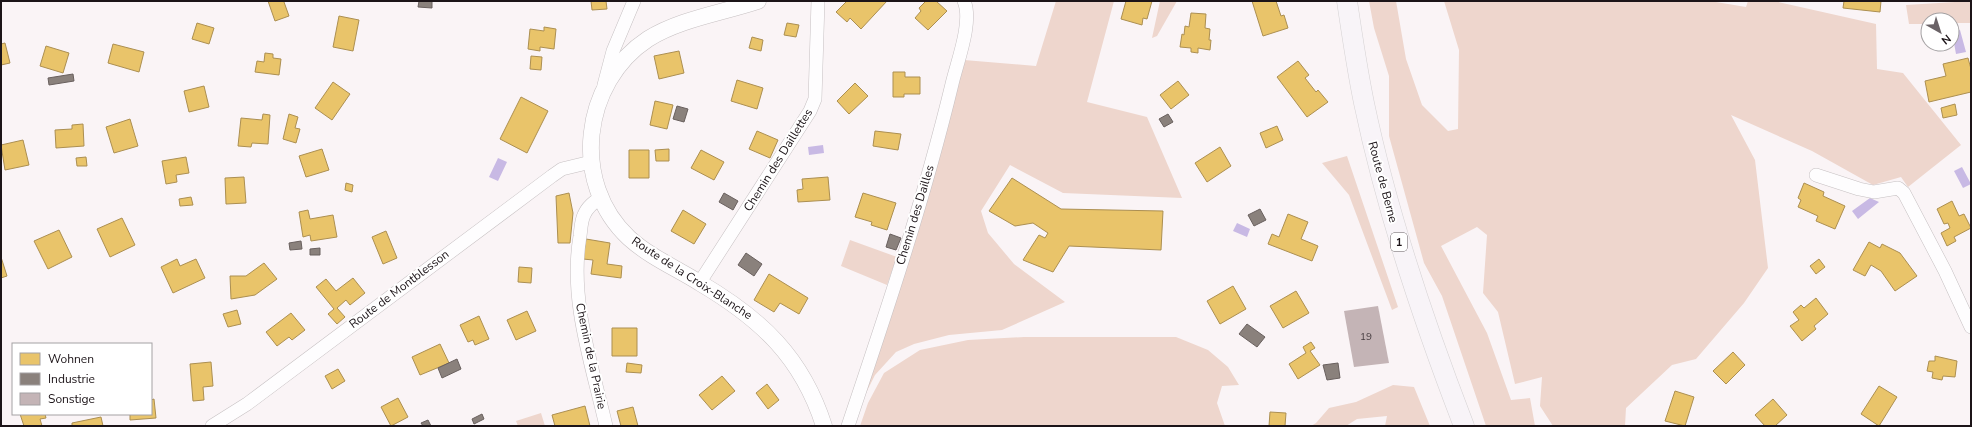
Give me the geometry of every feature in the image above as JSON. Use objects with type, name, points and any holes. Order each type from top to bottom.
[{"type":"main road","name":"Route de Berne","points":[[1347,1],[1364,102],[1385,193],[1416,297],[1464,426]]},
{"type":"street","points":[[603,90],[613,51],[634,1]]},
{"type":"street","name":"Route de la Croix-Blanche","points":[[758,1],[671,27],[648,40],[622,62],[603,90],[594,116],[591,137],[591,162],[594,179],[601,197],[607,211],[616,224],[636,244],[655,258],[700,282],[752,317],[775,339],[803,375],[818,407],[824,426]]},
{"type":"street","name":"Chemin des Daillettes","points":[[700,282],[810,111],[815,99],[818,1]]},
{"type":"street","name":"Chemin des Dailles","points":[[848,426],[883,322],[944,119],[964,38],[966,11],[964,1]]},
{"type":"street","name":"Route de Montblesson","points":[[212,426],[247,404],[562,169],[591,162]]},
{"type":"street","points":[[1816,175],[1859,189],[1874,192],[1898,188],[1904,193],[1946,271],[1971,327]]},
{"type":"street","name":"Chemin de la Prairie","points":[[601,197],[593,202],[583,215],[578,246],[577,282],[581,322],[606,426]]},
{"type":"shaded area","points":[[1056,1],[1114,1],[1087,102],[1147,117],[1182,198],[1063,193],[1010,165],[981,211],[988,233],[1014,264],[1065,302],[1002,330],[949,335],[914,344],[896,352],[875,375],[864,397],[964,60],[1036,66]]},
{"type":"shaded area","points":[[1160,1],[1177,1],[1157,36],[1152,38]]},
{"type":"shaded area","points":[[1369,1],[1396,1],[1406,59],[1422,105],[1448,131],[1458,129],[1459,50],[1444,1],[1710,1],[1746,7],[1748,1],[1774,1],[1876,24],[1877,69],[1903,73],[1961,145],[1908,187],[1901,177],[1873,185],[1812,151],[1731,115],[1755,160],[1768,268],[1744,303],[1696,359],[1672,365],[1626,408],[1625,426],[1553,426],[1540,406],[1542,377],[1515,384],[1498,312],[1483,293],[1487,235],[1477,227],[1441,246],[1487,333],[1511,400],[1530,398],[1535,426],[1486,426],[1442,296],[1424,263],[1389,136],[1389,76],[1374,28]]},
{"type":"shaded area","points":[[1971,1],[1971,23],[1960,23],[1960,12],[1920,12],[1920,24],[1909,24],[1906,5]]},
{"type":"shaded area","points":[[1960,30],[1966,52],[1956,54],[1956,52],[1960,52]]},
{"type":"shaded area","points":[[823,145],[824,153],[809,155],[808,147]]},
{"type":"shaded area","points":[[1347,156],[1398,307],[1392,310],[1349,195],[1322,163]]},
{"type":"shaded area","points":[[498,158],[507,162],[498,181],[489,177]]},
{"type":"shaded area","points":[[1962,167],[1971,184],[1963,188],[1954,171]]},
{"type":"shaded area","points":[[1870,198],[1879,202],[1858,219],[1852,211]]},
{"type":"shaded area","points":[[1237,223],[1250,229],[1247,237],[1233,231]]},
{"type":"shaded area","points":[[850,240],[897,257],[887,285],[841,266]]},
{"type":"shaded area","points":[[1024,337],[1176,337],[1208,350],[1228,367],[1239,385],[1222,386],[1217,403],[1225,426],[860,426],[868,403],[884,373],[920,350],[968,340]]},
{"type":"shaded area","points":[[1393,385],[1414,387],[1430,426],[1385,426],[1387,416],[1357,419],[1346,426],[1311,426],[1316,423],[1329,408],[1356,402]]},
{"type":"shaded area","points":[[541,413],[545,426],[518,426],[516,421]]},
{"type":"building: Wohnen","points":[[268,1],[285,1],[284,2],[289,16],[275,21]]},
{"type":"building: Wohnen","points":[[591,1],[606,1],[607,9],[592,10]]},
{"type":"building: Wohnen","points":[[847,1],[887,1],[861,29],[850,18],[847,22],[836,12]]},
{"type":"building: Wohnen","points":[[926,1],[936,1],[947,11],[928,30],[915,18],[921,11],[919,8]]},
{"type":"building: Wohnen","points":[[1126,1],[1152,1],[1147,19],[1143,18],[1142,25],[1121,19]]},
{"type":"building: Wohnen","points":[[1252,1],[1276,1],[1281,16],[1284,15],[1288,28],[1263,36]]},
{"type":"building: Wohnen","points":[[1844,1],[1881,1],[1880,12],[1843,8]]},
{"type":"building: Wohnen","points":[[1191,13],[1206,14],[1205,28],[1210,29],[1210,50],[1198,48],[1198,53],[1191,52],[1191,48],[1180,47],[1185,26],[1189,27]]},
{"type":"building: Wohnen","points":[[339,16],[359,20],[353,51],[333,47]]},
{"type":"building: Wohnen","points":[[197,23],[214,28],[209,44],[192,39]]},
{"type":"building: Wohnen","points":[[787,23],[799,25],[796,37],[784,35]]},
{"type":"building: Wohnen","points":[[544,27],[556,29],[554,49],[540,47],[540,51],[528,49],[530,29],[544,31]]},
{"type":"building: Wohnen","points":[[752,37],[763,40],[761,51],[749,48]]},
{"type":"building: Wohnen","points":[[5,43],[10,63],[1,65],[1,44]]},
{"type":"building: Wohnen","points":[[113,44],[144,52],[139,72],[108,63]]},
{"type":"building: Wohnen","points":[[46,46],[69,53],[63,73],[40,66]]},
{"type":"building: Wohnen","points":[[679,51],[684,73],[659,79],[654,56]]},
{"type":"building: Wohnen","points":[[265,53],[273,54],[273,58],[281,59],[279,75],[255,72],[257,61],[264,62]]},
{"type":"building: Wohnen","points":[[531,56],[542,57],[541,70],[530,69]]},
{"type":"building: Wohnen","points":[[1968,58],[1971,69],[1971,92],[1929,102],[1925,81],[1946,76],[1943,64]]},
{"type":"building: Wohnen","points":[[1298,61],[1309,75],[1305,78],[1316,92],[1318,90],[1328,102],[1307,117],[1277,77]]},
{"type":"building: Wohnen","points":[[893,72],[905,72],[905,77],[920,77],[920,94],[904,94],[904,97],[893,97]]},
{"type":"building: Wohnen","points":[[737,80],[763,88],[757,109],[731,101]]},
{"type":"building: Wohnen","points":[[1178,81],[1189,95],[1171,109],[1160,95]]},
{"type":"building: Wohnen","points":[[333,82],[350,94],[332,120],[315,108]]},
{"type":"building: Wohnen","points":[[855,83],[868,96],[849,114],[837,101]]},
{"type":"building: Wohnen","points":[[204,86],[209,107],[189,112],[184,91]]},
{"type":"building: Wohnen","points":[[521,97],[548,111],[527,153],[500,139]]},
{"type":"building: Wohnen","points":[[655,101],[673,105],[667,129],[650,125]]},
{"type":"building: Wohnen","points":[[1955,104],[1957,115],[1943,118],[1941,108]]},
{"type":"building: Wohnen","points":[[263,114],[270,115],[268,144],[252,143],[251,147],[238,146],[241,118],[262,120]]},
{"type":"building: Wohnen","points":[[289,114],[298,117],[295,128],[300,129],[296,143],[283,139]]},
{"type":"building: Wohnen","points":[[130,119],[138,146],[114,153],[106,127]]},
{"type":"building: Wohnen","points":[[83,124],[84,146],[56,148],[55,130],[72,129],[72,125]]},
{"type":"building: Wohnen","points":[[1277,126],[1283,140],[1266,148],[1260,133]]},
{"type":"building: Wohnen","points":[[757,131],[778,140],[770,158],[749,149]]},
{"type":"building: Wohnen","points":[[875,131],[901,134],[898,150],[873,146]]},
{"type":"building: Wohnen","points":[[23,140],[29,165],[5,170],[1,145]]},
{"type":"building: Wohnen","points":[[1220,147],[1231,166],[1207,182],[1195,163]]},
{"type":"building: Wohnen","points":[[322,149],[329,170],[306,177],[299,156]]},
{"type":"building: Wohnen","points":[[669,149],[669,161],[656,161],[655,150]]},
{"type":"building: Wohnen","points":[[629,150],[649,150],[649,178],[629,178]]},
{"type":"building: Wohnen","points":[[701,150],[724,162],[714,180],[691,168]]},
{"type":"building: Wohnen","points":[[86,157],[87,166],[77,166],[76,158]]},
{"type":"building: Wohnen","points":[[186,157],[189,173],[176,175],[177,182],[166,184],[162,161]]},
{"type":"building: Wohnen","points":[[244,177],[246,203],[226,204],[225,178]]},
{"type":"building: Wohnen","points":[[828,177],[830,200],[798,202],[797,190],[803,189],[802,179]]},
{"type":"building: Wohnen","points":[[1012,178],[1061,209],[1163,211],[1161,250],[1069,246],[1053,272],[1023,260],[1039,235],[1045,238],[1048,233],[1033,223],[1015,226],[989,211]]},
{"type":"building: Wohnen","points":[[346,183],[353,185],[352,192],[345,190]]},
{"type":"building: Wohnen","points":[[1804,183],[1824,192],[1823,196],[1845,206],[1835,229],[1816,221],[1818,216],[1798,207],[1801,200],[1798,198]]},
{"type":"building: Wohnen","points":[[569,193],[573,213],[570,243],[558,243],[556,196]]},
{"type":"building: Wohnen","points":[[863,193],[896,203],[887,230],[871,225],[872,222],[855,217]]},
{"type":"building: Wohnen","points":[[191,197],[193,205],[180,206],[179,199]]},
{"type":"building: Wohnen","points":[[1952,201],[1959,216],[1964,214],[1971,228],[1954,237],[1956,241],[1947,246],[1941,233],[1950,228],[1948,223],[1944,224],[1937,209]]},
{"type":"building: Wohnen","points":[[308,210],[310,219],[333,215],[337,237],[311,241],[310,235],[303,237],[299,212]]},
{"type":"building: Wohnen","points":[[683,210],[706,224],[694,244],[671,231]]},
{"type":"building: Wohnen","points":[[1288,214],[1308,222],[1301,239],[1318,246],[1312,261],[1268,244],[1272,234],[1279,237]]},
{"type":"building: Wohnen","points":[[122,218],[135,245],[110,257],[97,229]]},
{"type":"building: Wohnen","points":[[59,230],[72,257],[48,269],[34,241]]},
{"type":"building: Wohnen","points":[[386,231],[397,258],[383,264],[372,237]]},
{"type":"building: Wohnen","points":[[586,239],[610,243],[607,264],[622,266],[621,278],[591,274],[593,260],[583,259]]},
{"type":"building: Wohnen","points":[[1869,242],[1880,248],[1882,244],[1900,253],[1917,276],[1895,291],[1881,271],[1871,265],[1865,276],[1853,270]]},
{"type":"building: Wohnen","points":[[1,257],[7,276],[1,278]]},
{"type":"building: Wohnen","points":[[177,259],[180,266],[196,259],[205,278],[173,293],[161,267]]},
{"type":"building: Wohnen","points":[[1819,259],[1825,267],[1816,274],[1810,266]]},
{"type":"building: Wohnen","points":[[264,263],[277,279],[255,295],[231,299],[230,276],[246,276]]},
{"type":"building: Wohnen","points":[[519,267],[532,268],[531,283],[518,282]]},
{"type":"building: Wohnen","points":[[769,274],[808,298],[799,314],[780,303],[774,312],[754,300]]},
{"type":"building: Wohnen","points":[[353,278],[365,293],[350,305],[346,300],[337,308],[345,317],[337,324],[328,314],[334,309],[316,287],[326,279],[336,291]]},
{"type":"building: Wohnen","points":[[1233,286],[1246,309],[1220,324],[1207,301]]},
{"type":"building: Wohnen","points":[[1296,291],[1309,313],[1283,328],[1270,306]]},
{"type":"building: Wohnen","points":[[1816,298],[1828,314],[1814,326],[1816,329],[1802,341],[1790,326],[1799,320],[1793,312],[1801,305],[1804,308]]},
{"type":"building: Wohnen","points":[[237,310],[241,324],[228,327],[223,314]]},
{"type":"building: Wohnen","points":[[527,311],[536,331],[516,340],[507,320]]},
{"type":"building: Wohnen","points":[[291,313],[305,330],[292,340],[289,337],[277,346],[266,332]]},
{"type":"building: Wohnen","points":[[479,316],[489,339],[475,345],[473,340],[468,342],[460,325]]},
{"type":"building: Wohnen","points":[[612,328],[637,328],[637,356],[612,356]]},
{"type":"building: Wohnen","points":[[1311,342],[1315,348],[1310,351],[1320,365],[1298,379],[1289,364],[1306,353],[1303,347]]},
{"type":"building: Wohnen","points":[[440,344],[449,363],[420,375],[412,357]]},
{"type":"building: Wohnen","points":[[1733,352],[1745,365],[1726,384],[1713,371]]},
{"type":"building: Wohnen","points":[[1935,356],[1957,361],[1955,377],[1943,376],[1942,380],[1932,378],[1933,372],[1927,371],[1929,361],[1935,361]]},
{"type":"building: Wohnen","points":[[211,362],[213,386],[203,387],[204,400],[193,401],[190,364]]},
{"type":"building: Wohnen","points":[[627,363],[642,365],[641,373],[626,372]]},
{"type":"building: Wohnen","points":[[338,369],[345,381],[332,389],[325,376]]},
{"type":"building: Wohnen","points":[[722,376],[735,391],[712,410],[699,395]]},
{"type":"building: Wohnen","points":[[767,384],[779,400],[768,409],[756,393]]},
{"type":"building: Wohnen","points":[[1879,386],[1897,397],[1879,426],[1861,414]]},
{"type":"building: Wohnen","points":[[1675,391],[1694,397],[1685,426],[1665,421]]},
{"type":"building: Wohnen","points":[[398,398],[408,417],[391,426],[381,407]]},
{"type":"building: Wohnen","points":[[154,399],[156,418],[130,420],[130,415],[152,415],[152,400]]},
{"type":"building: Wohnen","points":[[1773,399],[1787,415],[1775,426],[1765,426],[1755,415]]},
{"type":"building: Wohnen","points":[[585,406],[590,426],[555,426],[552,415]]},
{"type":"building: Wohnen","points":[[633,407],[638,426],[621,426],[617,411]]},
{"type":"building: Wohnen","points":[[1270,412],[1286,413],[1285,426],[1269,426]]},
{"type":"building: Wohnen","points":[[20,415],[45,415],[46,418],[40,419],[42,426],[24,426]]},
{"type":"building: Wohnen","points":[[101,417],[103,426],[72,426],[72,423]]},
{"type":"building: Industrie","points":[[419,1],[432,1],[432,8],[418,7]]},
{"type":"building: Industrie","points":[[73,74],[74,81],[49,85],[48,78]]},
{"type":"building: Industrie","points":[[677,106],[688,109],[684,122],[673,119]]},
{"type":"building: Industrie","points":[[1168,114],[1173,122],[1164,127],[1159,119]]},
{"type":"building: Industrie","points":[[724,193],[738,201],[733,210],[719,202]]},
{"type":"building: Industrie","points":[[1260,209],[1266,220],[1254,226],[1248,215]]},
{"type":"building: Industrie","points":[[890,234],[901,238],[896,250],[886,247]]},
{"type":"building: Industrie","points":[[301,241],[302,249],[290,250],[289,243]]},
{"type":"building: Industrie","points":[[320,248],[320,255],[310,255],[310,249]]},
{"type":"building: Industrie","points":[[746,253],[762,264],[754,276],[738,265]]},
{"type":"building: Industrie","points":[[1247,324],[1265,337],[1257,347],[1239,334]]},
{"type":"building: Industrie","points":[[457,359],[461,369],[442,378],[438,368]]},
{"type":"building: Industrie","points":[[1338,363],[1340,378],[1327,380],[1323,365]]},
{"type":"building: Industrie","points":[[482,414],[484,419],[474,424],[472,419]]},
{"type":"building: Industrie","points":[[428,420],[431,426],[423,426],[421,423]]},
{"type":"building: Sonstige","points":[[1378,306],[1389,363],[1354,367],[1344,311]]}]
